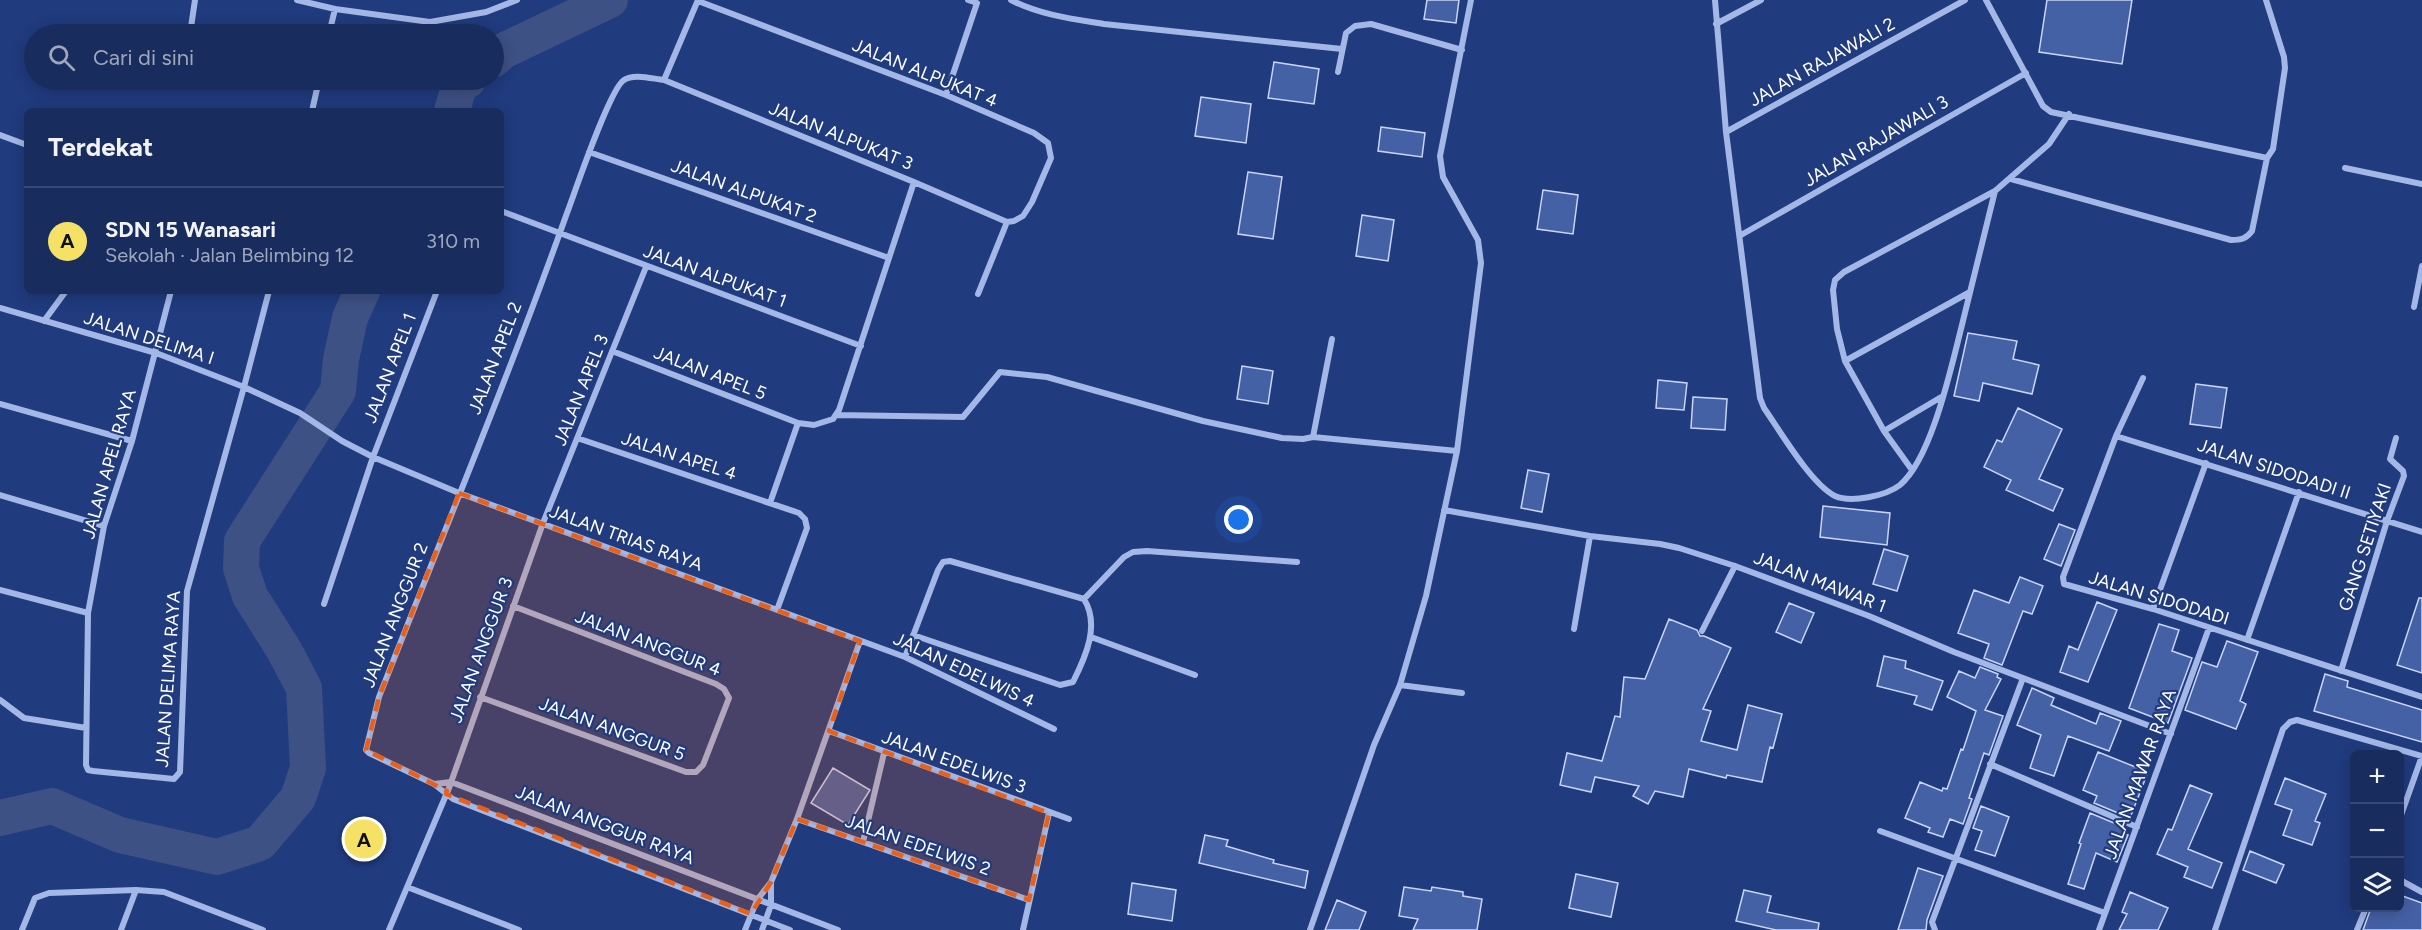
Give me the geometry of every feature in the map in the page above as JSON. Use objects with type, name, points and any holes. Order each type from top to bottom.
[{"type":"street","points":[[191,24],[195,0]]},
{"type":"street","points":[[297,0],[335,9],[430,22],[486,12],[516,0]]},
{"type":"street","points":[[664,80],[698,0]]},
{"type":"street","name":"JALAN ALPUKAT 4","points":[[698,0],[946,95],[1034,133],[1048,143],[1051,158],[1032,202],[1023,216],[1006,222]]},
{"type":"street","points":[[946,95],[977,1],[968,0]]},
{"type":"street","points":[[1011,0],[1046,13],[1104,24],[1342,49]]},
{"type":"street","points":[[1310,930],[1367,764],[1400,685],[1426,596],[1457,451],[1481,263],[1478,240],[1443,177],[1440,156],[1471,0]]},
{"type":"street","points":[[1715,0],[1726,132],[1761,398],[1764,408],[1820,487],[1836,496],[1856,500],[1886,492],[1900,485],[1920,459],[1944,396],[1995,191]]},
{"type":"street","points":[[1716,24],[1761,0]]},
{"type":"street","name":"JALAN RAJAWALI 2","points":[[1726,132],[1965,0]]},
{"type":"street","points":[[1986,0],[2043,106],[2051,112],[2267,158]]},
{"type":"street","points":[[2011,179],[2231,240],[2248,237],[2252,231],[2267,158],[2273,149],[2285,68],[2284,57],[2266,0]]},
{"type":"street","points":[[331,24],[335,9]]},
{"type":"street","points":[[1338,72],[1346,33],[1355,26],[1371,24],[1462,51]]},
{"type":"street","name":"JALAN RAJAWALI 3","points":[[1741,235],[2026,73]]},
{"type":"street","name":"JALAN ALPUKAT 3","points":[[589,152],[616,89],[623,80],[633,77],[664,80],[1006,222]]},
{"type":"street","points":[[313,108],[317,90]]},
{"type":"street","points":[[1912,470],[1884,431],[1845,361],[1837,329],[1833,290],[1835,280],[1844,272],[1995,191],[2049,144],[2069,114]]},
{"type":"street","points":[[0,135],[24,144]]},
{"type":"street","name":"JALAN APEL 2","points":[[459,493],[589,152]]},
{"type":"street","name":"JALAN ALPUKAT 2","points":[[589,152],[890,258]]},
{"type":"street","points":[[2345,168],[2422,184]]},
{"type":"street","points":[[770,503],[798,423],[814,425],[833,419],[836,415],[861,346],[914,182]]},
{"type":"street","points":[[504,212],[559,234]]},
{"type":"street","points":[[978,294],[1006,222]]},
{"type":"street","name":"JALAN ALPUKAT 1","points":[[559,234],[861,346]]},
{"type":"street","points":[[2414,307],[2422,266]]},
{"type":"street","name":"JALAN APEL 3","points":[[543,524],[646,267]]},
{"type":"street","points":[[1845,361],[1970,292]]},
{"type":"street","points":[[44,321],[64,294]]},
{"type":"street","name":"JALAN APEL RAYA","points":[[86,728],[88,613],[104,526],[132,441],[170,294]]},
{"type":"street","points":[[244,387],[268,294]]},
{"type":"street","name":"JALAN APEL 1","points":[[324,604],[373,457],[435,294]]},
{"type":"street","name":"JALAN DELIMA I","points":[[0,308],[156,353],[244,387]]},
{"type":"street","points":[[1313,437],[1332,339]]},
{"type":"street","name":"JALAN APEL 5","points":[[612,351],[798,423]]},
{"type":"street","points":[[836,415],[963,417],[1000,372],[1047,378],[1150,407],[1256,433],[1295,439],[1313,437],[1457,451]]},
{"type":"street","name":"JALAN SIDODADI","points":[[2143,378],[2116,436],[2063,577],[2064,584],[2153,609],[2422,697]]},
{"type":"street","name":"JALAN TRIAS RAYA","points":[[244,387],[300,413],[342,441],[373,457],[459,493],[860,640]]},
{"type":"street","name":"JALAN DELIMA RAYA","points":[[86,728],[88,770],[174,779],[178,776],[187,591],[244,387]]},
{"type":"street","points":[[1884,431],[1944,396]]},
{"type":"street","points":[[0,404],[132,441]]},
{"type":"street","name":"JALAN SIDODADI II","points":[[2116,436],[2206,462],[2422,532]]},
{"type":"street","name":"JALAN APEL 4","points":[[578,438],[799,513],[805,519],[807,528],[777,610]]},
{"type":"street","name":"GANG SETIYAKI","points":[[2341,671],[2387,521],[2404,476],[2403,471],[2390,459],[2396,438]]},
{"type":"street","points":[[2153,609],[2206,462]]},
{"type":"street","points":[[2247,640],[2299,492]]},
{"type":"street","name":"JALAN ANGGUR 2","points":[[366,750],[379,697],[459,493]]},
{"type":"street","points":[[0,495],[104,526]]},
{"type":"street","name":"JALAN MAWAR 1","points":[[1444,510],[1590,537],[1660,544],[1735,566],[2171,734]]},
{"type":"street","name":"JALAN ANGGUR 3","points":[[389,930],[448,788],[543,524]]},
{"type":"street","points":[[1574,629],[1590,537]]},
{"type":"street","points":[[1084,599],[1115,566],[1133,552],[1147,551],[1297,562]]},
{"type":"street","points":[[905,657],[913,635],[938,570],[943,562],[950,561],[1084,599],[1091,610],[1093,622],[1091,637],[1073,682],[1060,685],[913,635]]},
{"type":"street","points":[[1702,631],[1735,566]]},
{"type":"street","points":[[0,590],[88,613]]},
{"type":"street","name":"JALAN ANGGUR 4","points":[[513,606],[724,689],[729,698],[715,736]]},
{"type":"street","name":"JALAN MAWAR RAYA","points":[[2100,930],[2209,628]]},
{"type":"street","points":[[1091,637],[1195,675]]},
{"type":"street","points":[[762,930],[766,920],[771,882],[797,819],[860,640]]},
{"type":"street","name":"JALAN EDELWIS 4","points":[[860,640],[905,657],[1054,729]]},
{"type":"street","points":[[1935,930],[1932,922],[2023,678]]},
{"type":"street","points":[[1400,685],[1462,693]]},
{"type":"street","name":"JALAN ANGGUR 5","points":[[480,697],[686,772],[696,772],[703,765],[715,736]]},
{"type":"street","points":[[0,700],[24,718],[86,728]]},
{"type":"street","points":[[2215,930],[2283,729],[2290,722],[2297,720],[2422,756],[2404,807]]},
{"type":"street","name":"JALAN EDELWIS 3","points":[[829,731],[1069,819]]},
{"type":"street","name":"JALAN ANGGUR RAYA","points":[[366,750],[434,784],[838,930]]},
{"type":"street","points":[[863,842],[884,753]]},
{"type":"street","points":[[1990,765],[2137,827]]},
{"type":"street","name":"JALAN ANGGUR RAYA","points":[[434,784],[790,930]]},
{"type":"street","points":[[1023,930],[1049,813]]},
{"type":"street","name":"JALAN EDELWIS 2","points":[[797,819],[1029,900]]},
{"type":"street","points":[[1880,831],[2105,913]]},
{"type":"street","points":[[745,930],[757,900],[771,882]]},
{"type":"street","points":[[2404,882],[2422,892]]},
{"type":"street","points":[[407,887],[519,930]]},
{"type":"street","points":[[22,930],[35,898],[49,893],[136,890],[164,892],[263,930]]},
{"type":"street","points":[[121,930],[136,890]]},
{"type":"street","points":[[2356,930],[2364,912]]},
{"type":"highlighted area","points":[[459,493],[860,641],[829,731],[1049,813],[1029,900],[797,819],[771,882],[751,914],[446,794],[447,791],[366,750],[379,697]]},
{"type":"building","points":[[1427,0],[1459,0],[1456,23],[1424,19]]},
{"type":"building","points":[[2047,0],[2132,0],[2122,64],[2039,52]]},
{"type":"building","points":[[1274,62],[1319,69],[1314,104],[1268,98]]},
{"type":"building","points":[[1201,97],[1251,104],[1246,143],[1195,136]]},
{"type":"building","points":[[1381,127],[1425,133],[1422,157],[1378,151]]},
{"type":"building","points":[[1248,172],[1282,177],[1273,239],[1238,234]]},
{"type":"building","points":[[1543,190],[1578,195],[1573,234],[1537,229]]},
{"type":"building","points":[[1362,215],[1394,220],[1388,261],[1356,256]]},
{"type":"building","points":[[1968,333],[2017,341],[2013,359],[2039,365],[2032,394],[1983,383],[1979,401],[1954,396]]},
{"type":"building","points":[[1242,366],[1273,371],[1268,404],[1237,399]]},
{"type":"building","points":[[1658,380],[1687,383],[1684,410],[1656,408]]},
{"type":"building","points":[[2196,384],[2227,388],[2221,428],[2190,424]]},
{"type":"building","points":[[1693,397],[1727,399],[1725,430],[1691,428]]},
{"type":"building","points":[[2018,408],[2062,429],[2039,479],[2063,489],[2053,511],[2006,490],[2011,480],[1984,467],[1997,440],[2002,442]]},
{"type":"building","points":[[1528,470],[1549,474],[1542,512],[1521,508]]},
{"type":"building","points":[[1823,506],[1890,513],[1887,545],[1820,537]]},
{"type":"building","points":[[2059,524],[2075,530],[2061,566],[2044,559]]},
{"type":"building","points":[[1884,549],[1908,556],[1897,591],[1873,584]]},
{"type":"building","points":[[2020,577],[2043,586],[2032,614],[2023,611],[2002,665],[1984,658],[1989,644],[1958,633],[1974,590],[2009,603]]},
{"type":"building","points":[[2419,598],[2422,598],[2422,673],[2397,665]]},
{"type":"building","points":[[2097,602],[2117,610],[2088,682],[2060,672],[2069,646],[2078,650]]},
{"type":"building","points":[[1789,603],[1814,613],[1801,643],[1776,632]]},
{"type":"building","points":[[1669,619],[1697,630],[1700,636],[1731,648],[1703,709],[1711,711],[1701,741],[1737,750],[1748,705],[1782,714],[1773,748],[1770,747],[1762,782],[1727,775],[1726,778],[1689,769],[1683,797],[1655,791],[1648,804],[1633,796],[1639,786],[1595,777],[1591,792],[1560,785],[1567,753],[1602,761],[1615,716],[1620,717],[1624,677],[1645,679]]},
{"type":"building","points":[[2159,624],[2179,630],[2172,651],[2192,658],[2168,723],[2129,708]]},
{"type":"building","points":[[2227,641],[2258,652],[2240,701],[2246,704],[2236,729],[2185,710],[2202,662],[2217,667]]},
{"type":"building","points":[[1884,656],[1906,661],[1905,668],[1943,681],[1932,710],[1914,704],[1917,696],[1877,686]]},
{"type":"building","points":[[1980,667],[1998,674],[1997,677],[2001,679],[1985,710],[2003,716],[1989,755],[1984,753],[1963,824],[1950,819],[1943,837],[1928,832],[1930,828],[1905,818],[1920,782],[1942,791],[1943,788],[1947,789],[1976,711],[1947,697],[1959,671],[1975,678]]},
{"type":"building","points":[[2325,674],[2348,681],[2347,687],[2422,710],[2422,742],[2314,711]]},
{"type":"building","points":[[2032,688],[2054,698],[2051,705],[2096,724],[2100,713],[2121,721],[2109,751],[2068,736],[2054,776],[2030,768],[2041,735],[2017,725]]},
{"type":"building","points":[[2098,752],[2148,772],[2130,818],[2094,803],[2097,796],[2083,790]]},
{"type":"building","points":[[833,768],[870,790],[848,825],[811,803]]},
{"type":"building","points":[[2285,778],[2326,794],[2315,821],[2320,823],[2312,845],[2283,835],[2292,810],[2275,804]]},
{"type":"building","points":[[2190,785],[2212,794],[2188,849],[2222,863],[2212,888],[2184,877],[2188,867],[2157,854],[2168,829],[2172,830]]},
{"type":"building","points":[[1981,806],[2009,817],[1995,856],[1975,850],[1982,831],[1973,828]]},
{"type":"building","points":[[2090,813],[2126,828],[2124,834],[2128,835],[2117,862],[2096,853],[2084,889],[2068,884]]},
{"type":"building","points":[[1205,835],[1228,840],[1226,846],[1274,860],[1273,863],[1308,871],[1305,888],[1199,863]]},
{"type":"building","points":[[2250,851],[2284,865],[2276,883],[2243,870]]},
{"type":"building","points":[[1918,868],[1943,876],[1927,920],[1926,930],[1898,930]]},
{"type":"building","points":[[1576,874],[1618,883],[1611,917],[1569,908]]},
{"type":"building","points":[[1132,883],[1176,890],[1172,921],[1128,914]]},
{"type":"building","points":[[1404,887],[1431,891],[1432,887],[1463,892],[1463,896],[1482,899],[1477,930],[1413,930],[1418,919],[1399,916]]},
{"type":"building","points":[[1744,890],[1771,896],[1767,912],[1819,923],[1818,930],[1776,930],[1736,921]]},
{"type":"building","points":[[2130,892],[2168,908],[2158,930],[2119,930],[2127,914],[2122,912]]},
{"type":"building","points":[[2404,896],[2422,903],[2422,930],[2363,930],[2370,912],[2404,912]]},
{"type":"building","points":[[1337,900],[1366,912],[1359,930],[1325,930]]},
{"type":"waterway","points":[[504,51],[610,0]]},
{"type":"waterway","points":[[453,108],[458,90]]},
{"type":"waterway","points":[[0,818],[52,806],[120,835],[217,857],[260,843],[298,798],[308,768],[304,688],[284,650],[250,596],[241,568],[242,541],[338,391],[341,359],[350,318],[361,294]]},
{"type":"place","name":"SDN 15 Wanasari","points":[[364,839]]}]
